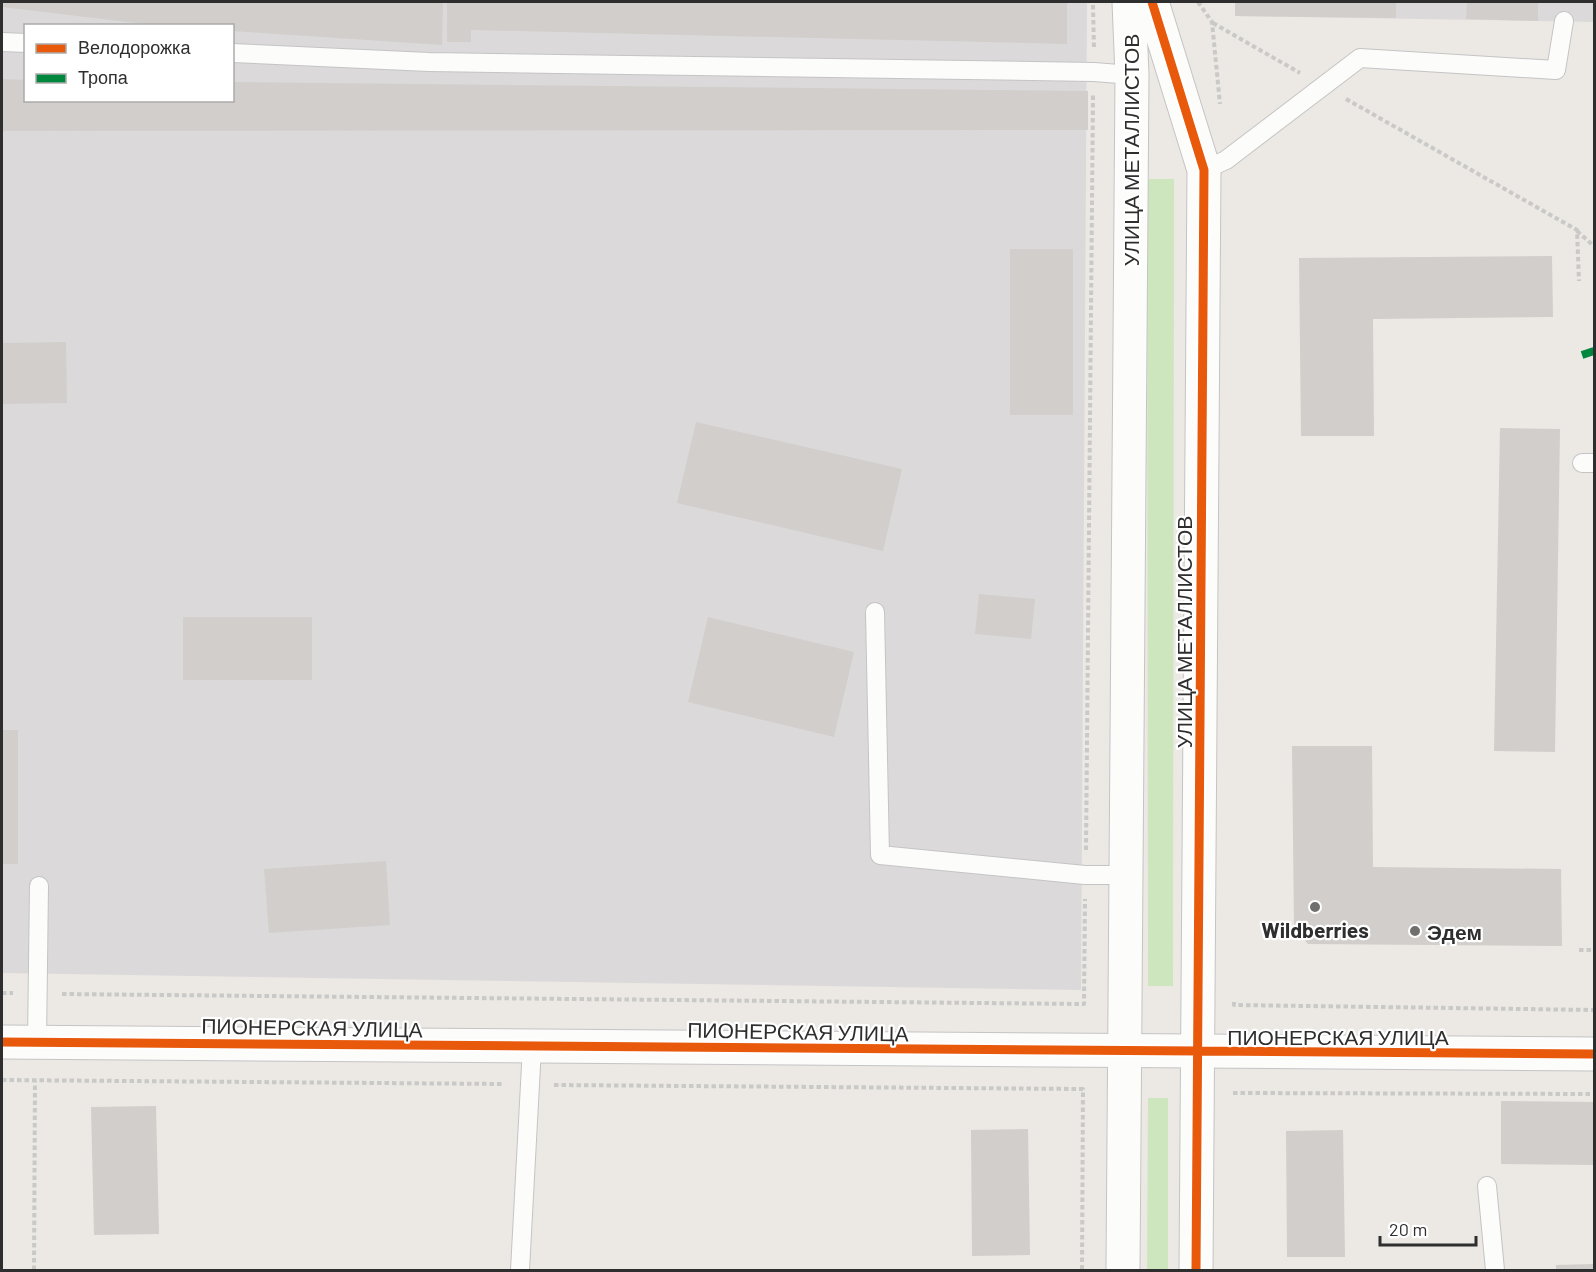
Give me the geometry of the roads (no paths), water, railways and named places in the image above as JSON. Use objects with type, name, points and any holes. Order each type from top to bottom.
[{"type":"street","name":"УЛИЦА МЕТАЛЛИСТОВ","points":[[1123,1270],[1132,75],[1129,2]]},
{"type":"street","name":"УЛИЦА МЕТАЛЛИСТОВ","points":[[1152,2],[1204,170],[1196,1270]]},
{"type":"street","name":"ПИОНЕРСКАЯ УЛИЦА","points":[[2,1042],[1124,1053],[1594,1054]]},
{"type":"lane","points":[[1204,170],[1226,160],[1360,58],[1556,70],[1564,21]]},
{"type":"lane","points":[[2,42],[24,43]]},
{"type":"lane","points":[[234,53],[429,62],[1094,72],[1132,75]]},
{"type":"lane","points":[[875,612],[880,855],[1085,875],[1126,875]]},
{"type":"lane","points":[[37,1043],[39,886]]},
{"type":"lane","points":[[520,1270],[532,1047]]},
{"type":"lane","points":[[1487,1186],[1495,1270]]},
{"type":"place","name":"Wildberries","points":[[1315,907]]},
{"type":"place","name":"Эдем","points":[[1415,931]]}]
